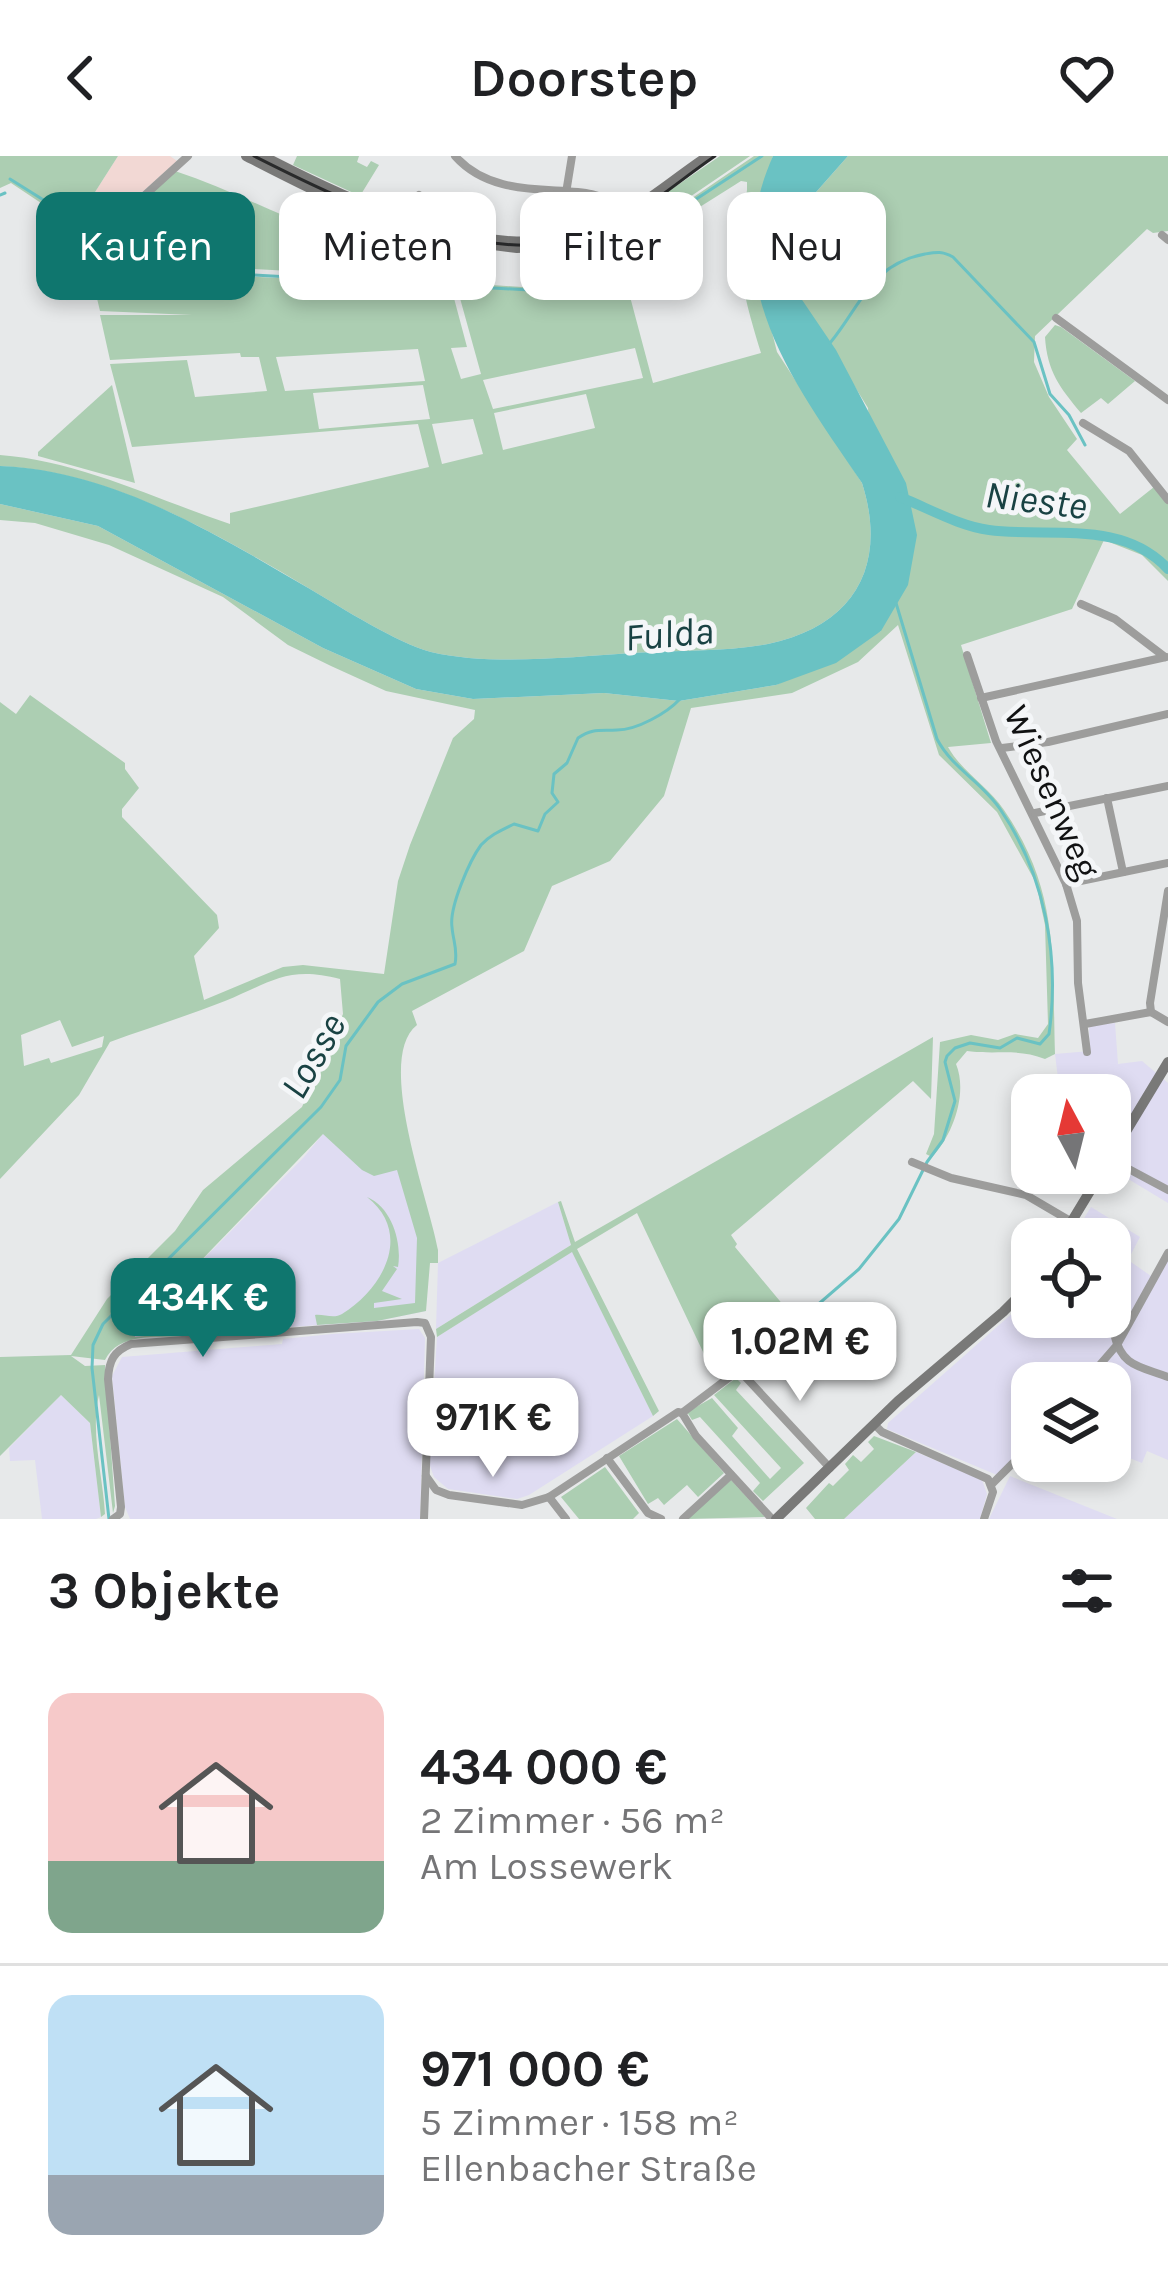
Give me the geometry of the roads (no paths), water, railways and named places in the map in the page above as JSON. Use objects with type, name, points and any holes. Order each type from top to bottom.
[{"type":"main road","points":[[247,156],[320,192]]},
{"type":"main road","points":[[263,156],[337,192]]},
{"type":"main road","points":[[496,246],[538,248],[579,240],[708,156]]},
{"type":"main road","points":[[1131,1124],[1168,1062]]},
{"type":"main road","points":[[774,1519],[1011,1302]]},
{"type":"street","points":[[148,192],[188,156]]},
{"type":"street","points":[[455,156],[470,170],[514,189],[558,192]]},
{"type":"street","points":[[566,192],[572,156]]},
{"type":"street","points":[[509,203],[514,189]]},
{"type":"street","points":[[1056,319],[1168,400]]},
{"type":"street","points":[[1083,423],[1129,451],[1168,500]]},
{"type":"street","points":[[1081,604],[1115,619],[1167,658]]},
{"type":"street","name":"Wiesenweg","points":[[968,655],[1002,748],[1066,884],[1076,921],[1078,983],[1088,1052]]},
{"type":"street","points":[[981,698],[1167,658]]},
{"type":"street","points":[[1002,748],[1167,717]]},
{"type":"street","points":[[1035,813],[1168,786]]},
{"type":"street","points":[[1107,799],[1123,872]]},
{"type":"street","points":[[1066,884],[1168,863]]},
{"type":"street","points":[[1151,1012],[1168,891]]},
{"type":"street","points":[[1085,1024],[1151,1012],[1168,1022]]},
{"type":"street","points":[[915,1163],[958,1180],[1018,1192],[1065,1218]]},
{"type":"street","points":[[1131,1170],[1168,1190]]},
{"type":"street","points":[[1102,1362],[1117,1345],[1168,1252]]},
{"type":"street","points":[[114,1519],[121,1507],[108,1378],[110,1362],[120,1348],[417,1322],[425,1323],[431,1337],[424,1519]]},
{"type":"street","points":[[1115,1338],[1118,1352],[1129,1363],[1168,1377]]},
{"type":"street","points":[[426,1475],[436,1490],[460,1498],[522,1504],[549,1497],[682,1413],[739,1370],[830,1468]]},
{"type":"street","points":[[682,1413],[696,1436],[774,1519]]},
{"type":"street","points":[[874,1424],[882,1432],[978,1472],[991,1486],[992,1500],[984,1519]]},
{"type":"street","points":[[608,1458],[645,1516],[661,1519]]},
{"type":"street","points":[[991,1486],[1011,1466]]},
{"type":"street","points":[[683,1519],[731,1475]]},
{"type":"street","points":[[549,1497],[566,1519]]},
{"type":"water","points":[[773,156],[848,156],[816,192],[762,192]]},
{"type":"water","points":[[761,300],[802,300],[836,350],[906,483],[917,535],[908,585],[881,631],[836,663],[776,685],[679,701],[604,693],[473,699],[416,689],[323,648],[98,526],[0,504],[0,466],[42,470],[123,492],[200,527],[386,633],[431,652],[479,659],[531,659],[768,644],[823,623],[843,607],[867,565],[871,540],[862,483],[811,407],[770,329]]},
{"type":"waterway","points":[[703,195],[762,156]]},
{"type":"waterway","points":[[10,179],[36,195]]},
{"type":"waterway","points":[[0,195],[5,193]]},
{"type":"waterway","points":[[830,343],[869,288],[892,267],[925,254],[949,255],[1034,342],[1050,394],[1069,415],[1085,445]]},
{"type":"waterway","points":[[255,275],[279,276]]},
{"type":"waterway","points":[[496,288],[520,289]]},
{"type":"waterway","name":"Nieste","points":[[900,497],[978,528],[1107,537],[1150,553],[1168,569]]},
{"type":"waterway","points":[[778,1339],[859,1269],[899,1219],[943,1140],[955,1101],[947,1056],[970,1043],[1000,1048],[1017,1038],[1040,1044],[1049,1034],[1050,946],[1038,888],[1000,809],[937,739],[896,603]]},
{"type":"waterway","name":"Losse","points":[[109,1519],[92,1368],[93,1345],[103,1324],[321,1107],[340,1080],[346,1046],[378,1002],[402,984],[455,964],[454,908],[476,852],[488,838],[514,824],[538,831],[545,814],[558,802],[552,793],[554,774],[567,763],[578,738],[592,731],[642,724],[680,699]]},
{"type":"tram line","points":[[254,156],[380,214],[473,240],[520,245],[565,242],[607,229],[715,156]]},
{"type":"water label","name":"Fulda","points":[[669,634]]}]
